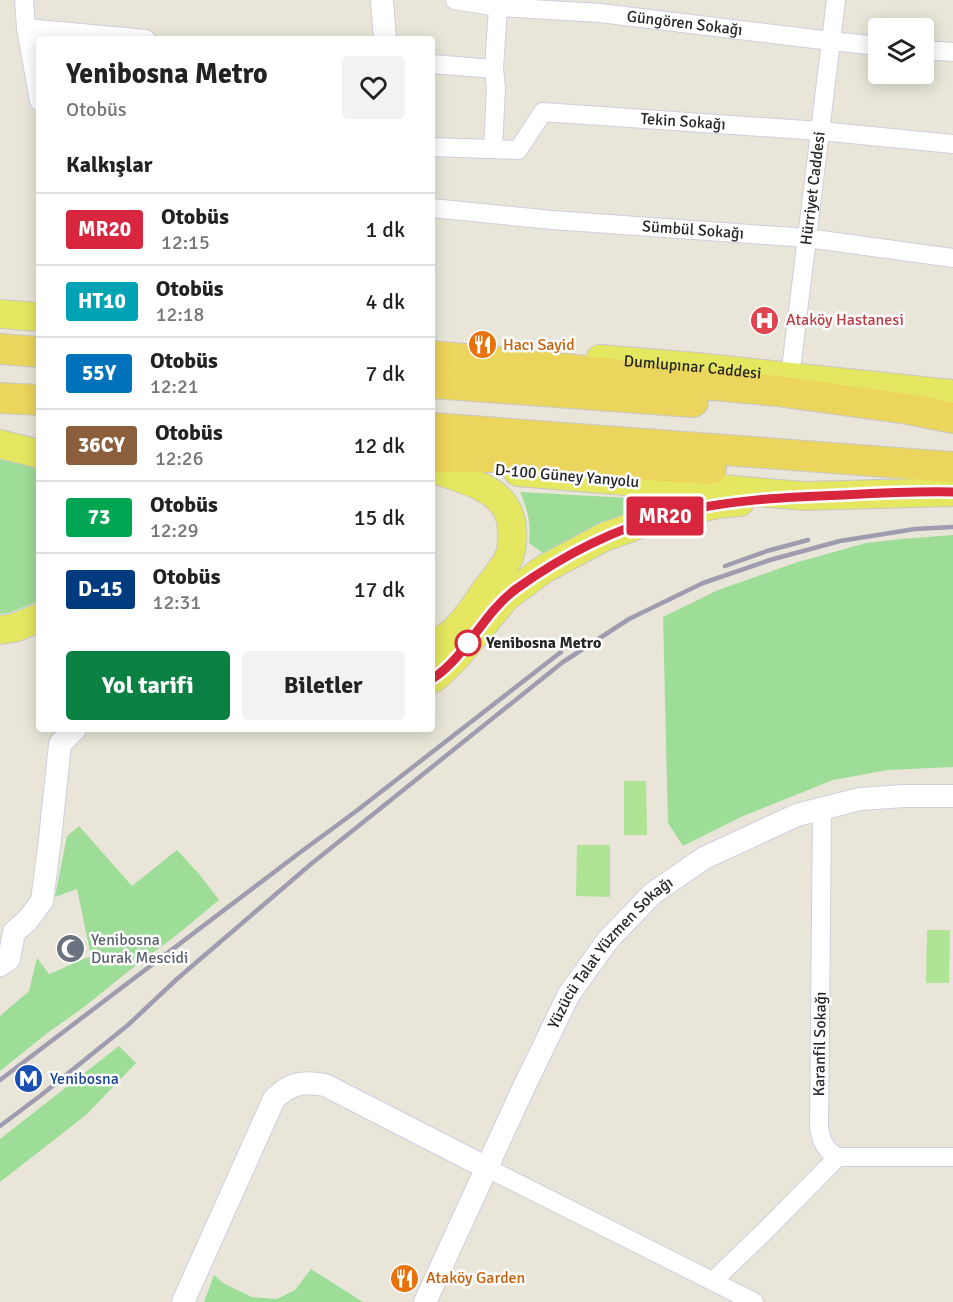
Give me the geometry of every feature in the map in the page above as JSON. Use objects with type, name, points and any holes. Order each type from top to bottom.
[{"type":"highway","points":[[0,333],[36,334]]},
{"type":"highway","points":[[0,349],[36,352]]},
{"type":"highway","points":[[435,355],[777,391],[862,402],[953,420]]},
{"type":"highway","points":[[435,383],[855,415],[953,420]]},
{"type":"highway","points":[[0,398],[36,400]]},
{"type":"highway","points":[[435,428],[943,466]]},
{"type":"highway","points":[[435,457],[507,457],[723,470],[833,473],[943,466]]},
{"type":"main road","points":[[0,314],[36,317]]},
{"type":"main road","name":"Dumlupınar Caddesi","points":[[435,355],[508,354],[614,360],[953,394]]},
{"type":"main road","points":[[0,432],[36,434]]},
{"type":"main road","points":[[0,444],[36,453]]},
{"type":"main road","name":"D-100 Güney Yanyolu","points":[[435,462],[468,468],[804,496],[953,492]]},
{"type":"main road","points":[[435,469],[484,488],[498,498],[507,509],[512,536],[508,559],[466,617],[449,635],[435,643]]},
{"type":"main road","points":[[435,677],[458,655],[506,597],[544,569],[604,537],[666,515],[718,504],[804,496]]},
{"type":"main road","points":[[0,630],[14,628],[36,619]]},
{"type":"main road","points":[[0,649],[13,648],[36,641]]},
{"type":"street","points":[[24,0],[26,28],[36,84]]},
{"type":"street","points":[[382,0],[385,36]]},
{"type":"street","name":"Güngören Sokağı","points":[[455,0],[498,7],[600,13],[868,45]]},
{"type":"street","name":"Hürriyet Caddesi","points":[[790,377],[836,0]]},
{"type":"street","points":[[493,149],[496,88],[494,69],[498,7]]},
{"type":"street","points":[[26,28],[113,36]]},
{"type":"street","points":[[934,51],[953,52]]},
{"type":"street","points":[[435,64],[494,69]]},
{"type":"street","name":"Tekin Sokağı","points":[[435,147],[518,150],[543,112],[820,131],[953,144]]},
{"type":"street","name":"Sümbül Sokağı","points":[[435,208],[552,220],[807,238],[953,258]]},
{"type":"street","points":[[0,965],[9,959],[7,934],[27,921],[42,901],[60,744],[72,732]]},
{"type":"street","name":"Yüzücü Talat Yüzmen Sokağı","points":[[425,1302],[569,994],[608,940],[652,894],[704,858],[797,815],[860,799],[953,796]]},
{"type":"street","name":"Karanfil Sokağı","points":[[822,809],[819,1127],[825,1146],[838,1157]]},
{"type":"street","points":[[183,1302],[274,1100],[284,1090],[297,1084],[311,1082],[325,1085],[754,1302]]},
{"type":"street","points":[[712,1281],[838,1157],[953,1157]]},
{"type":"green space","points":[[0,458],[36,465],[36,602],[9,613],[0,614]]},
{"type":"green space","points":[[520,492],[666,500],[608,521],[543,553],[529,543],[528,517]]},
{"type":"green space","points":[[953,535],[953,767],[888,770],[833,780],[741,817],[683,846],[668,823],[663,617],[718,590],[798,562],[866,543]]},
{"type":"green space","points":[[624,781],[646,781],[647,835],[624,835]]},
{"type":"green space","points":[[79,826],[132,886],[177,850],[219,900],[0,1071],[0,1016],[29,991],[37,958],[49,974],[91,956],[77,889],[55,897],[67,836]]},
{"type":"green space","points":[[577,845],[610,845],[610,897],[576,896]]},
{"type":"green space","points":[[927,930],[950,930],[949,983],[926,983]]},
{"type":"green space","points":[[119,1046],[136,1063],[86,1115],[0,1182],[0,1139]]},
{"type":"green space","points":[[311,1269],[363,1302],[204,1302],[214,1275],[223,1283],[252,1297],[277,1299],[295,1290]]},
{"type":"railway","points":[[0,1126],[128,1025],[177,979],[311,864],[563,662],[629,619],[703,583],[770,560],[840,541],[915,529],[953,527]]},
{"type":"railway","points":[[725,566],[808,540]]},
{"type":"railway","points":[[0,1080],[355,812],[561,652]]},
{"type":"bus line","name":"MR20","points":[[435,677],[458,655],[506,597],[544,569],[604,537],[666,515],[718,504],[804,496],[953,492]]},
{"type":"place","name":"Ataköy Hastanesi","points":[[765,320]]},
{"type":"place","name":"Hacı Sayid","points":[[482,345]]},
{"type":"place","name":"Yenibosna Metro","points":[[468,643]]},
{"type":"place","name":"Yenibosna Durak Mescidi","points":[[70,949]]},
{"type":"place","name":"Yenibosna","points":[[29,1079]]},
{"type":"place","name":"Ataköy Garden","points":[[405,1278]]}]
